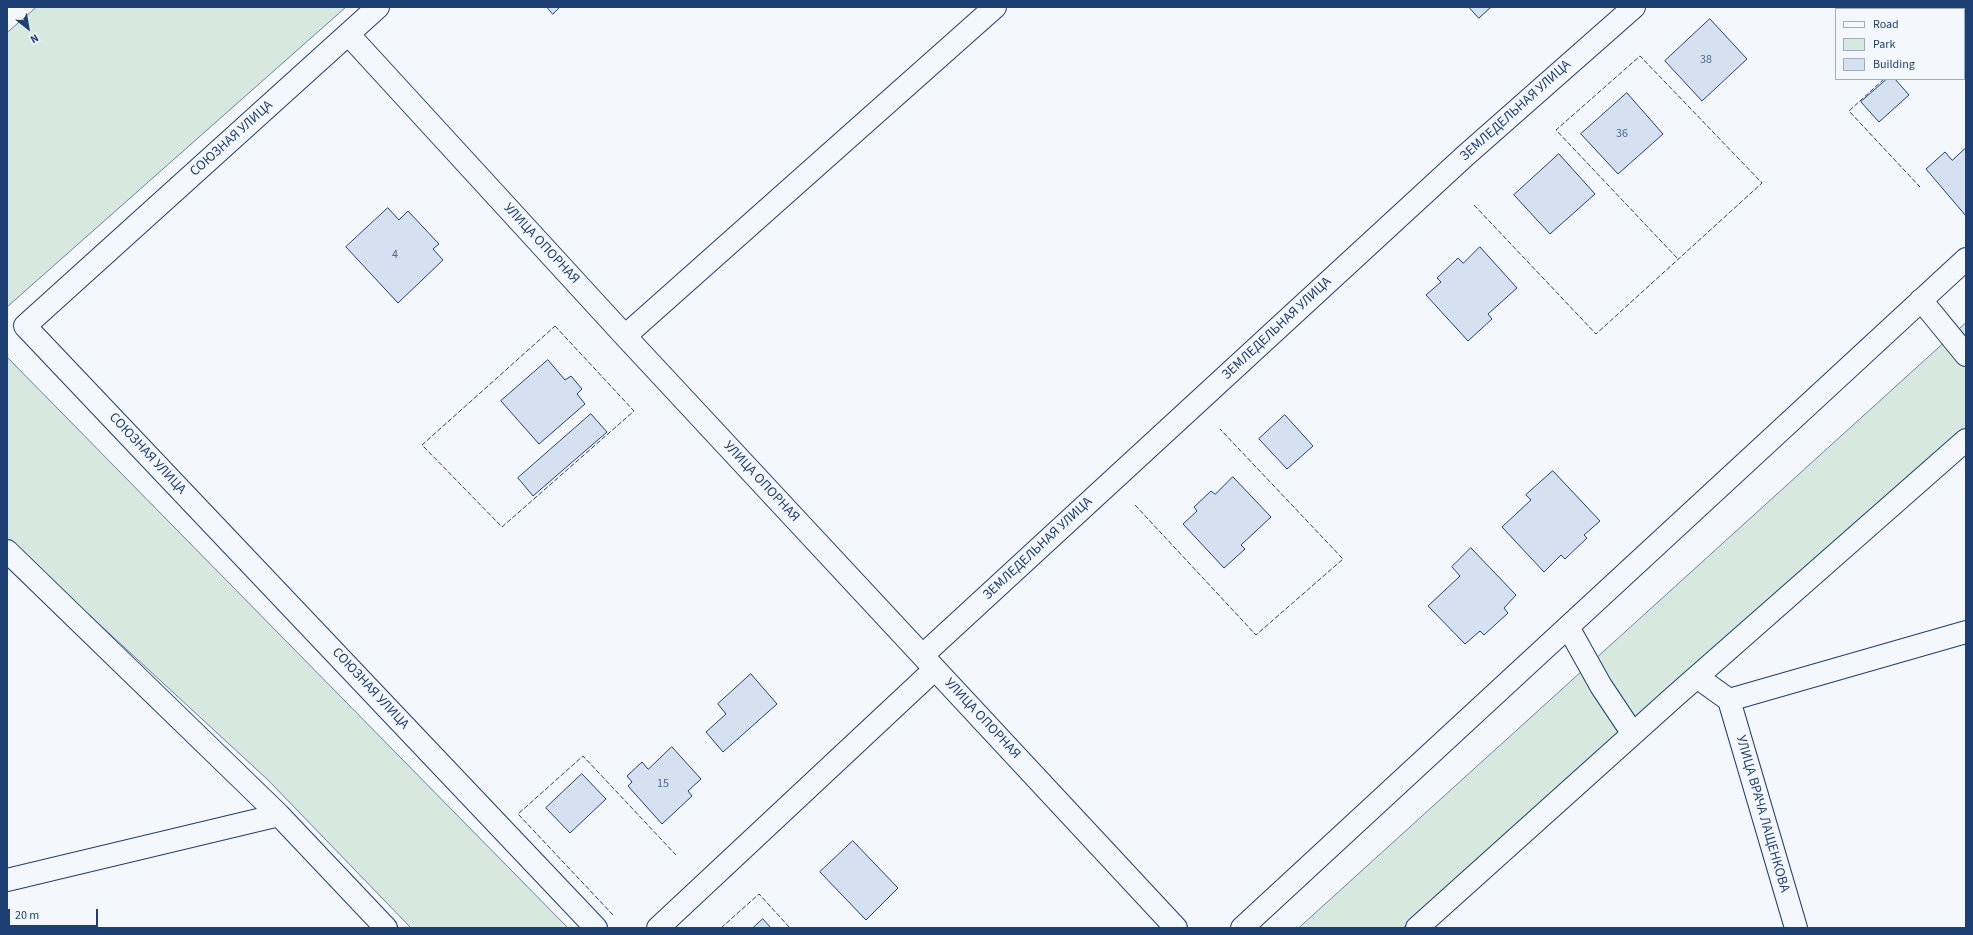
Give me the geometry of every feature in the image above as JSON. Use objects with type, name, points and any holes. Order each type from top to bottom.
[{"type":"street","name":"СОЮЗНАЯ УЛИЦА","points":[[378,7],[25,326],[596,928]]},
{"type":"street","points":[[625,336],[995,7]]},
{"type":"street","name":"ЗЕМЛЕДЕЛЬНАЯ УЛИЦА","points":[[658,928],[929,662],[1465,156],[1634,7]]},
{"type":"street","name":"УЛИЦА ОПОРНАЯ","points":[[348,34],[625,336],[1176,928]]},
{"type":"street","points":[[1242,928],[1966,259]]},
{"type":"street","points":[[1921,300],[1966,355]]},
{"type":"street","points":[[1417,928],[1697,677],[1966,440]]},
{"type":"street","points":[[7,552],[279,815],[386,928]]},
{"type":"street","points":[[1568,627],[1601,686],[1634,734]]},
{"type":"street","points":[[1697,677],[1729,700],[1966,632]]},
{"type":"street","name":"УЛИЦА ВРАЧА ЛАЩЕНКОВА","points":[[1729,700],[1796,928]]},
{"type":"street","points":[[7,880],[279,815]]},
{"type":"green space","points":[[37,7],[346,7],[7,307],[7,33]]},
{"type":"green space","points":[[1966,323],[1966,428],[1403,928],[1299,928]]},
{"type":"green space","points":[[7,357],[568,928],[411,928],[268,780],[7,539]]},
{"type":"building","points":[[547,7],[560,7],[553,14]]},
{"type":"building","points":[[1469,7],[1491,7],[1479,18]]},
{"type":"building","points":[[1710,19],[1747,59],[1702,101],[1665,61]]},
{"type":"building","points":[[1886,80],[1896,80],[1909,95],[1879,122],[1861,102]]},
{"type":"building","points":[[1627,93],[1663,134],[1618,174],[1581,134]]},
{"type":"building","points":[[1966,148],[1966,216],[1926,169],[1945,152],[1952,160]]},
{"type":"building","points":[[1559,154],[1595,194],[1550,234],[1514,195]]},
{"type":"building","points":[[388,208],[399,220],[408,211],[439,244],[433,249],[443,260],[398,303],[346,247]]},
{"type":"building","points":[[1480,247],[1517,288],[1488,314],[1492,319],[1468,341],[1426,295],[1441,282],[1437,278],[1458,258],[1463,263]]},
{"type":"building","points":[[548,360],[565,380],[571,376],[582,389],[577,394],[585,404],[539,444],[501,401]]},
{"type":"building","points":[[591,414],[607,432],[533,496],[518,478]]},
{"type":"building","points":[[1285,415],[1313,446],[1287,469],[1259,439]]},
{"type":"building","points":[[1553,471],[1600,521],[1584,535],[1587,538],[1565,559],[1561,555],[1544,572],[1502,527],[1531,500],[1526,495]]},
{"type":"building","points":[[1233,477],[1271,517],[1241,545],[1245,549],[1224,568],[1183,524],[1197,511],[1194,507],[1211,491],[1215,494]]},
{"type":"building","points":[[1471,548],[1516,595],[1504,608],[1508,613],[1484,635],[1480,631],[1465,644],[1428,606],[1460,576],[1452,567]]},
{"type":"building","points":[[751,674],[777,704],[723,752],[706,732],[726,714],[718,704]]},
{"type":"building","points":[[672,747],[701,779],[688,791],[692,796],[662,824],[628,786],[632,782],[627,776],[642,762],[648,769]]},
{"type":"building","points":[[582,774],[606,799],[570,833],[546,808]]},
{"type":"building","points":[[853,841],[898,888],[866,920],[820,872]]},
{"type":"building","points":[[763,919],[771,928],[753,928]]},
{"type":"fence","points":[[1474,205],[1596,334],[1762,183],[1640,56],[1556,130],[1678,259]]},
{"type":"fence","points":[[1883,80],[1849,111],[1920,187]]},
{"type":"fence","points":[[555,326],[634,411],[502,527],[422,445],[555,326]]},
{"type":"fence","points":[[1135,505],[1256,635],[1343,559],[1220,429]]},
{"type":"fence","points":[[613,915],[518,814],[583,756],[676,855]]},
{"type":"fence","points":[[721,928],[759,894],[790,928]]}]
